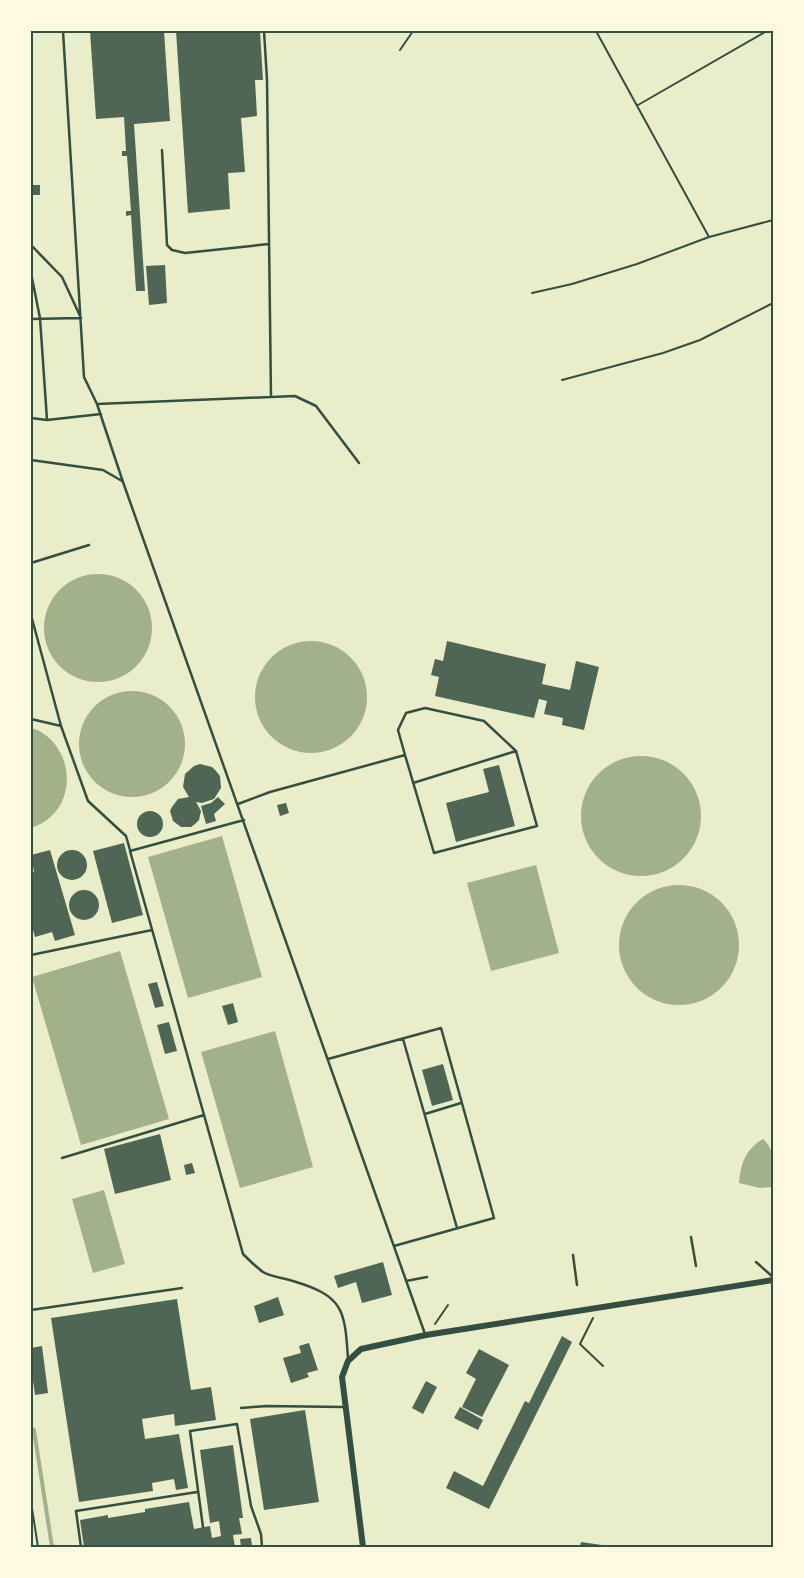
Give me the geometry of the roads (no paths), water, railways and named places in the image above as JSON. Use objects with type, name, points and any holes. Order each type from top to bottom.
[{"type":"street","points":[[363,1547],[342,1377],[348,1361],[361,1349],[426,1335],[597,1309],[773,1278]]},
{"type":"lane","points":[[63,31],[84,377],[101,414],[123,482],[426,1335]]},
{"type":"lane","points":[[264,31],[267,80],[271,397]]},
{"type":"lane","points":[[162,150],[166,245],[172,250],[185,254],[269,244]]},
{"type":"lane","points":[[31,245],[62,277],[81,318]]},
{"type":"lane","points":[[31,274],[40,318],[47,420]]},
{"type":"lane","points":[[31,319],[81,318]]},
{"type":"lane","points":[[97,404],[296,396],[316,406],[359,463]]},
{"type":"lane","points":[[31,418],[47,420],[101,414]]},
{"type":"lane","points":[[31,460],[103,470],[123,482]]},
{"type":"lane","points":[[31,563],[89,545]]},
{"type":"lane","points":[[31,615],[61,726],[88,801],[126,836],[242,1254],[264,1272],[313,1287],[330,1296],[338,1307],[346,1327],[348,1361]]},
{"type":"lane","points":[[424,708],[484,721],[516,751],[537,826],[434,853],[405,755],[398,730],[406,713],[424,708]]},
{"type":"lane","points":[[31,719],[61,726]]},
{"type":"lane","points":[[413,783],[516,751]]},
{"type":"lane","points":[[238,804],[294,786],[405,755]]},
{"type":"lane","points":[[294,786],[295,790]]},
{"type":"lane","points":[[130,851],[244,820]]},
{"type":"lane","points":[[31,955],[152,930]]},
{"type":"lane","points":[[328,1059],[441,1028],[494,1218],[394,1246]]},
{"type":"lane","points":[[403,1039],[457,1228]]},
{"type":"lane","points":[[425,1114],[462,1103]]},
{"type":"lane","points":[[62,1158],[204,1115]]},
{"type":"lane","points":[[691,1236],[696,1266]]},
{"type":"lane","points":[[573,1255],[577,1284]]},
{"type":"lane","points":[[756,1262],[773,1278]]},
{"type":"lane","points":[[406,1281],[427,1277]]},
{"type":"lane","points":[[31,1310],[182,1288]]},
{"type":"lane","points":[[241,1408],[266,1406],[346,1407]]},
{"type":"lane","points":[[203,1527],[190,1431],[237,1424],[251,1506],[261,1534],[262,1547]]},
{"type":"lane","points":[[81,1547],[76,1511],[198,1492]]},
{"type":"waterway","points":[[31,1429],[34,1430],[52,1547]]}]
